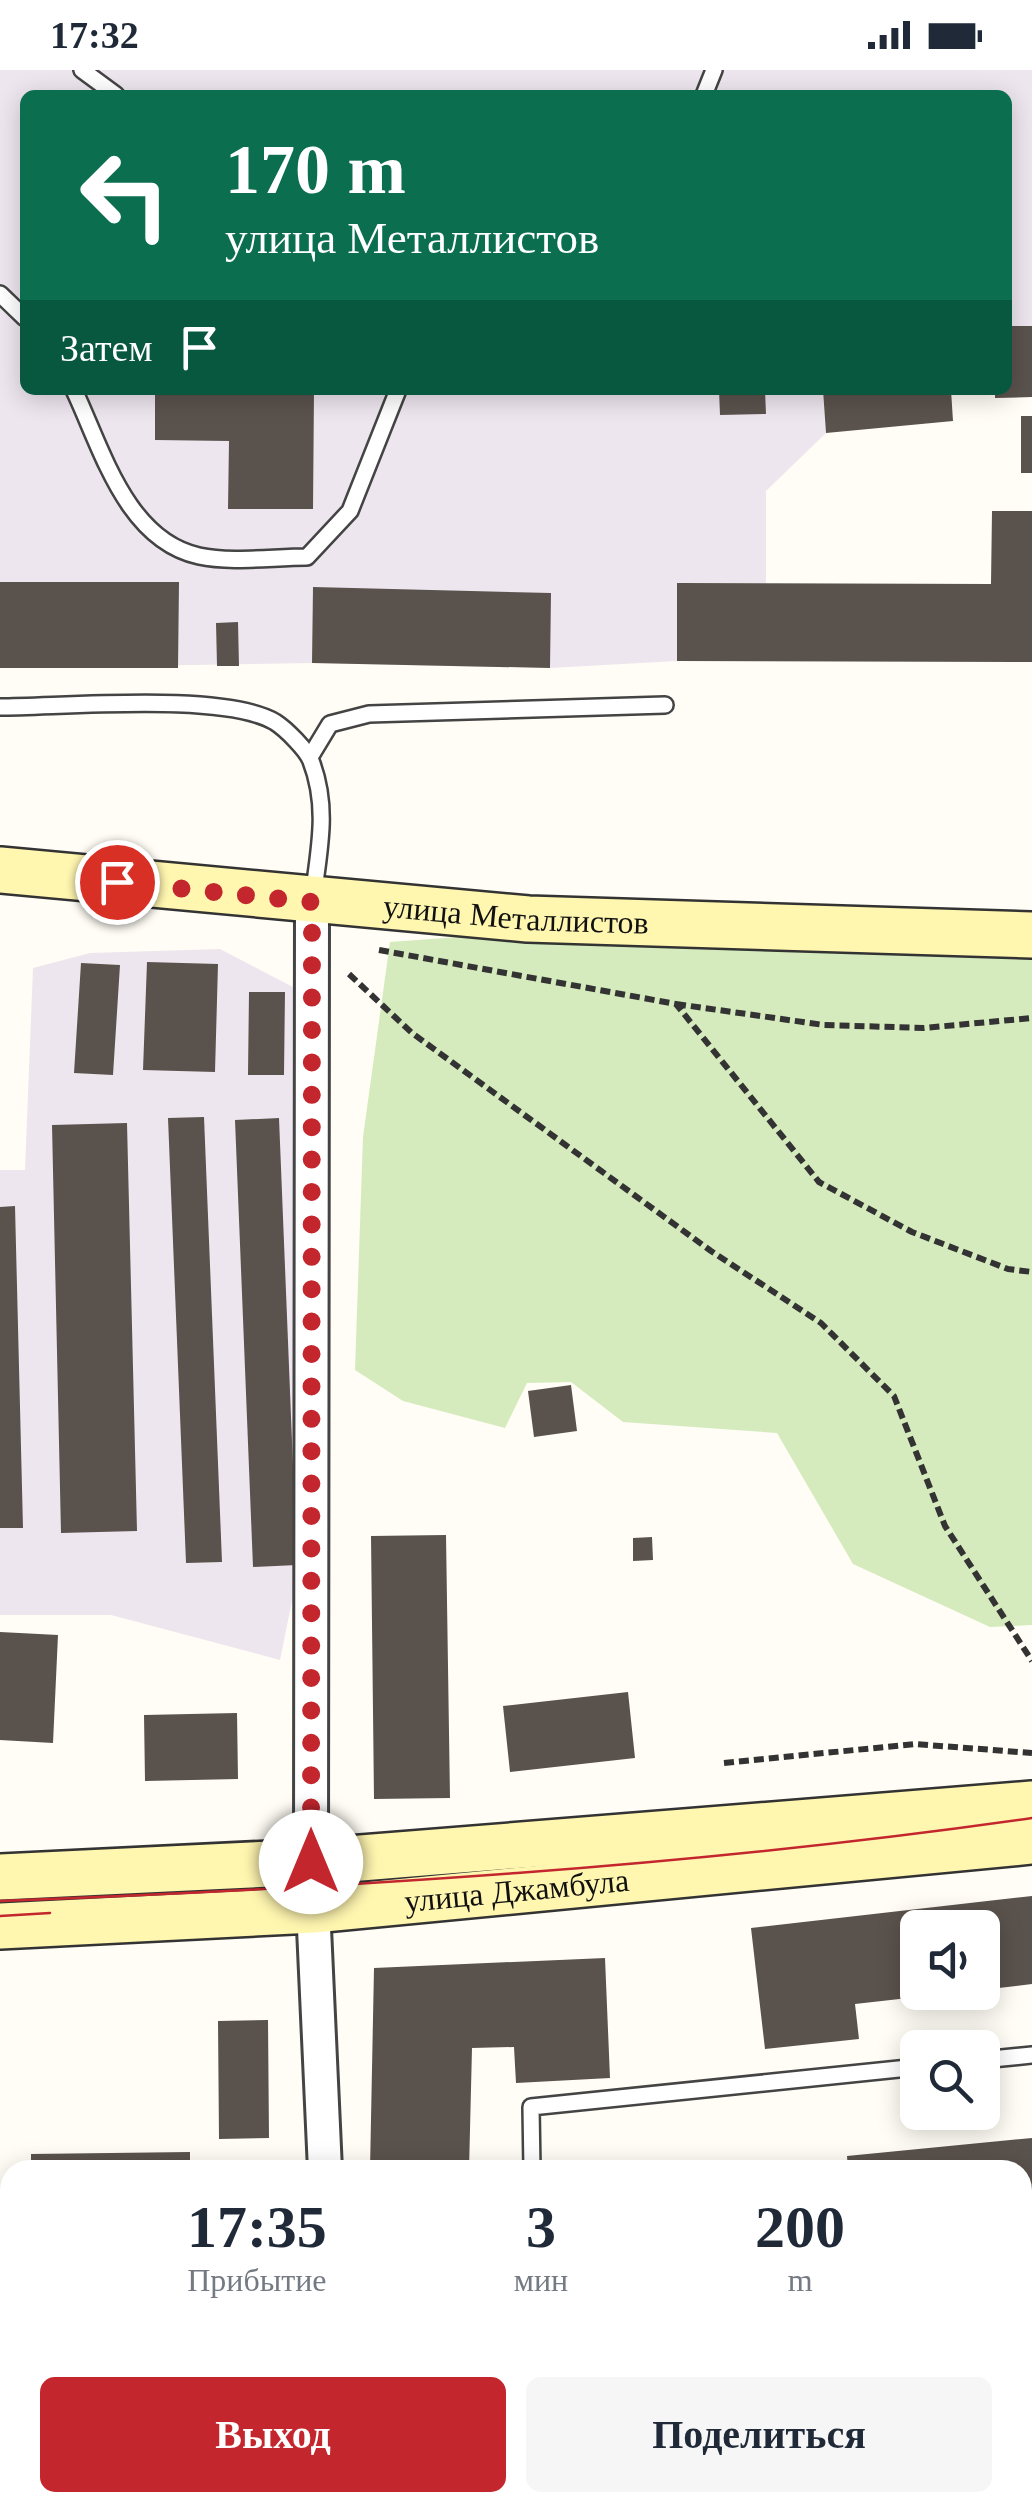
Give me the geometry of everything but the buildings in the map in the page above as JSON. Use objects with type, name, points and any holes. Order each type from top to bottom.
[{"type":"street","name":"улица Металлистов","points":[[0,870],[312,916],[1032,935]]},
{"type":"street","points":[[312,916],[311,1862],[325,2160]]},
{"type":"street","name":"улица Джамбула","points":[[0,1877],[311,1862],[1032,1804]]},
{"type":"street","name":"улица Джамбула","points":[[0,1926],[314,1910],[1032,1841]]},
{"type":"lane","points":[[82,70],[109,90]]},
{"type":"lane","points":[[0,294],[20,313]]},
{"type":"lane","points":[[76,395],[121,491],[150,533],[198,556],[307,557],[350,511],[396,395]]},
{"type":"lane","points":[[0,707],[216,706],[274,722],[310,756],[324,818],[312,916]]},
{"type":"lane","points":[[310,756],[330,724],[369,714],[665,706]]},
{"type":"lane","points":[[1000,2059],[1032,2056]]},
{"type":"lane","points":[[532,2160],[531,2107],[900,2069]]},
{"type":"path","points":[[312,916],[359,947],[676,1004],[841,1025],[924,1028],[1032,1018]]},
{"type":"path","points":[[312,916],[336,963],[412,1033],[711,1251],[821,1324],[894,1396],[945,1526],[1032,1662]]},
{"type":"path","points":[[676,1004],[819,1182],[912,1232],[1008,1269],[1032,1272]]},
{"type":"path","points":[[724,1763],[915,1744],[1032,1753]]},
{"type":"shaded area","points":[[0,70],[1032,70],[1032,326],[1012,326],[1012,90],[20,90],[20,395],[823,395],[826,433],[766,491],[766,583],[677,583],[677,661],[550,668],[312,663],[0,668]]},
{"type":"shaded area","points":[[220,949],[293,987],[298,1246],[297,1576],[280,1660],[111,1615],[0,1615],[0,1170],[25,1170],[33,968],[90,953]]},
{"type":"green space","points":[[556,930],[1032,955],[1032,1625],[990,1627],[853,1564],[777,1433],[623,1422],[571,1382],[527,1383],[505,1428],[403,1401],[355,1370],[363,1137],[390,942]]},
{"type":"tram line","points":[[0,1901],[517,1873],[775,1850],[1032,1818]]},
{"type":"tram line","points":[[0,1916],[50,1913]]},
{"type":"route","points":[[117,882],[312,902],[311,1862]]}]
